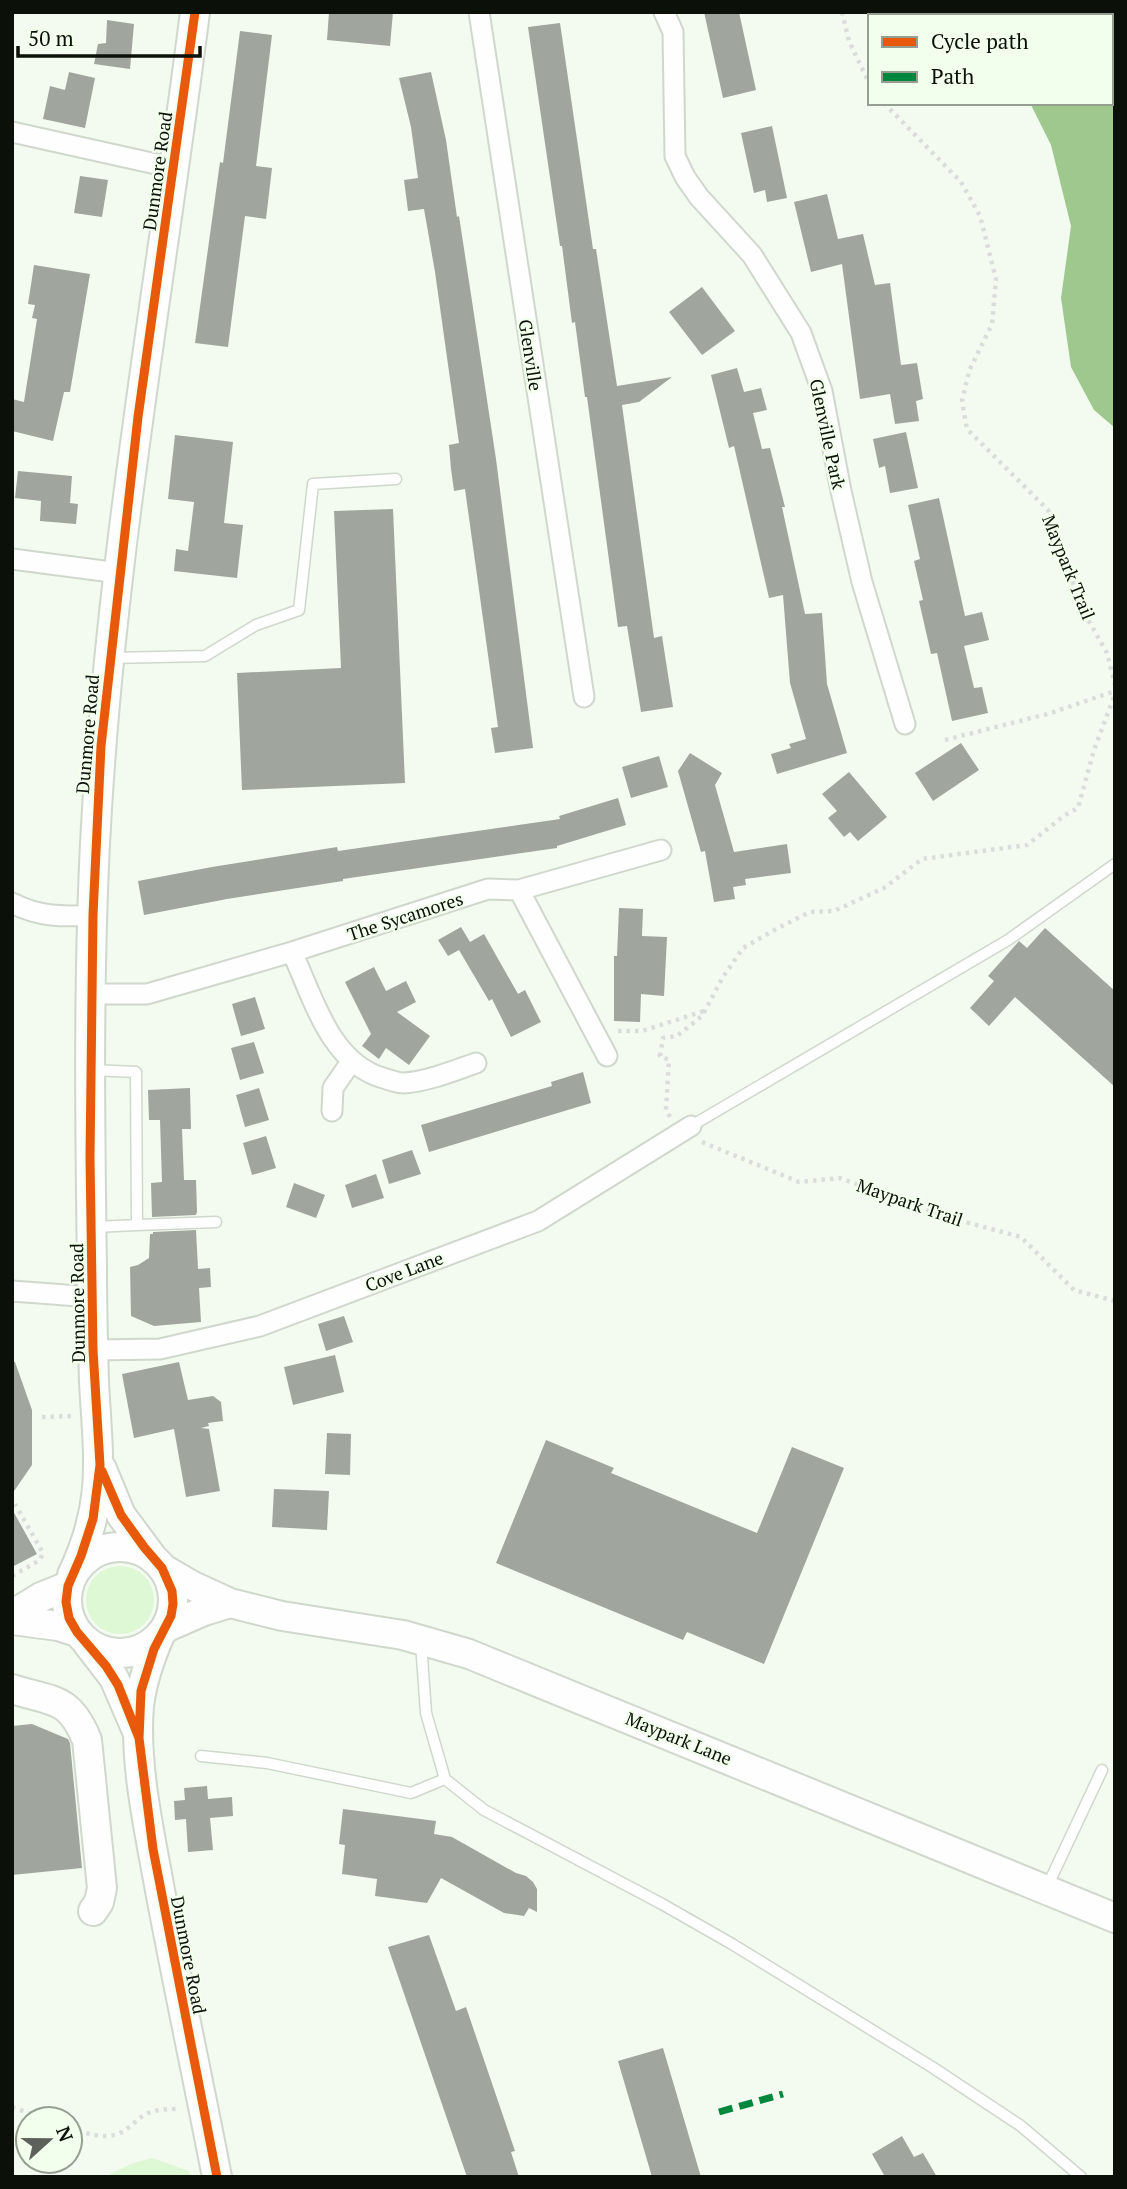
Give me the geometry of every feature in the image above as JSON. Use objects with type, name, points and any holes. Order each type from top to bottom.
[{"type":"main road","name":"Dunmore Road","points":[[70,1580],[93,1519],[100,1465],[93,1350],[91,1227],[93,915],[98,794],[119,573],[141,394],[195,12]]},
{"type":"main road","name":"Dunmore Road","points":[[100,1465],[121,1514],[158,1564]]},
{"type":"main road","points":[[12,1617],[70,1580],[89,1557],[103,1549],[119,1546],[135,1549],[158,1564],[172,1591],[173,1604],[163,1631]]},
{"type":"main road","name":"Maypark Lane","points":[[158,1564],[192,1586],[230,1603],[282,1616],[385,1631],[469,1654],[1115,1918]]},
{"type":"main road","points":[[70,1580],[66,1602],[69,1618],[81,1637]]},
{"type":"main road","points":[[12,1617],[58,1626],[81,1637],[97,1649],[123,1654],[146,1646],[163,1631],[204,1611],[230,1603]]},
{"type":"main road","name":"Dunmore Road","points":[[163,1631],[149,1662],[141,1690],[139,1738],[155,1863],[217,2177]]},
{"type":"main road","name":"Dunmore Road","points":[[81,1637],[118,1685],[139,1738]]},
{"type":"main road","points":[[12,1689],[53,1699],[68,1707],[79,1720],[88,1740],[102,1888],[99,1902],[93,1911]]},
{"type":"street","name":"Glenville","points":[[479,12],[584,697]]},
{"type":"street","name":"Glenville Park","points":[[664,12],[673,32],[675,156],[699,197],[752,255],[801,333],[822,391],[862,582],[905,724]]},
{"type":"street","points":[[12,132],[174,168]]},
{"type":"street","points":[[12,559],[119,573]]},
{"type":"street","name":"The Sycamores","points":[[92,994],[147,994],[292,952],[488,889],[519,890],[661,850]]},
{"type":"street","points":[[519,890],[607,1056]]},
{"type":"street","points":[[12,903],[25,910],[54,917],[93,915]]},
{"type":"street","points":[[292,952],[329,1032],[351,1062],[374,1075],[401,1083],[436,1077],[476,1063]]},
{"type":"street","points":[[332,1111],[333,1088],[351,1062]]},
{"type":"street","name":"Cove Lane","points":[[93,1350],[160,1349],[260,1326],[538,1221],[685,1130]]},
{"type":"street","points":[[12,1291],[92,1297]]},
{"type":"lane","points":[[110,658],[205,656],[256,625],[299,610],[313,484],[397,479]]},
{"type":"lane","points":[[685,1130],[1008,940],[1115,864]]},
{"type":"lane","points":[[92,1070],[136,1072],[137,1225]]},
{"type":"lane","points":[[91,1227],[216,1222]]},
{"type":"lane","points":[[421,1639],[426,1713],[445,1779],[484,1810],[732,1944],[920,2060],[1021,2126],[1081,2177]]},
{"type":"lane","points":[[201,1756],[267,1763],[411,1793],[445,1779]]},
{"type":"lane","points":[[1045,1890],[1102,1770]]},
{"type":"path","points":[[842,12],[849,41],[868,81]]},
{"type":"path","points":[[945,740],[1051,713],[1115,692]]},
{"type":"path","points":[[685,1130],[666,1110],[669,1060],[660,1055],[663,1038],[677,1035],[702,1016],[723,977],[743,948],[810,912],[834,911],[884,888],[922,859],[1027,845],[1077,808],[1115,692]]},
{"type":"path","points":[[591,1026],[611,1031],[642,1031],[705,1010]]},
{"type":"path","points":[[12,1576],[40,1560],[43,1553],[15,1504]]},
{"type":"path","points":[[84,2132],[109,2136],[123,2132],[143,2115],[153,2111],[202,2103]]},
{"type":"shaded area","points":[[934,12],[1115,12],[1115,428],[1094,410],[1071,367],[1061,298],[1071,226],[1051,145],[1031,105],[1113,105],[1113,14]]},
{"type":"shaded area","points":[[113,1566],[127,1566],[139,1571],[149,1581],[154,1600],[149,1619],[139,1629],[127,1634],[113,1634],[101,1629],[91,1619],[86,1607],[86,1593],[91,1581],[101,1571]]},
{"type":"shaded area","points":[[152,2158],[189,2171],[190,2177],[104,2177],[133,2163]]},
{"type":"building","points":[[329,12],[393,12],[390,46],[327,40]]},
{"type":"building","points":[[704,12],[739,12],[756,90],[723,98]]},
{"type":"building","points":[[107,20],[134,24],[130,69],[94,64],[98,44],[106,43]]},
{"type":"building","points":[[560,23],[593,249],[596,249],[617,386],[672,377],[639,402],[622,405],[654,638],[662,636],[673,707],[641,712],[627,626],[618,627],[587,397],[575,322],[572,323],[528,27]]},
{"type":"building","points":[[240,31],[272,35],[256,166],[272,168],[266,219],[245,216],[228,347],[195,343]]},
{"type":"building","points":[[69,72],[95,78],[85,128],[43,119],[50,86],[65,90]]},
{"type":"building","points":[[431,72],[446,140],[457,217],[459,216],[496,459],[533,748],[495,753],[491,728],[498,727],[465,489],[454,491],[451,469],[449,445],[459,443],[435,272],[424,209],[408,211],[404,180],[418,178],[411,127],[399,78]]},
{"type":"building","points":[[772,126],[787,198],[767,202],[765,190],[754,193],[741,133]]},
{"type":"building","points":[[80,176],[108,180],[102,217],[74,213]]},
{"type":"building","points":[[827,194],[838,239],[863,234],[875,285],[890,283],[901,365],[917,363],[923,399],[916,401],[919,421],[895,424],[890,394],[860,399],[842,264],[811,272],[794,202]]},
{"type":"building","points":[[34,265],[90,274],[70,392],[64,392],[53,441],[12,431],[12,399],[24,402],[37,319],[32,318],[35,305],[28,304]]},
{"type":"building","points":[[702,287],[735,331],[702,355],[669,312]]},
{"type":"building","points":[[737,368],[744,392],[761,388],[767,410],[753,413],[762,449],[770,448],[785,507],[782,507],[805,614],[822,613],[827,684],[847,753],[777,774],[771,754],[791,748],[789,744],[806,739],[790,683],[783,595],[769,598],[734,446],[729,448],[711,375]]},
{"type":"building","points":[[906,432],[918,488],[890,493],[885,466],[879,468],[873,439]]},
{"type":"building","points":[[175,435],[233,442],[224,523],[243,525],[237,578],[174,571],[176,549],[188,551],[194,502],[168,499]]},
{"type":"building","points":[[18,471],[72,476],[70,503],[78,504],[76,524],[40,521],[41,501],[15,498]]},
{"type":"building","points":[[939,498],[965,616],[982,612],[989,640],[964,646],[974,688],[982,687],[988,713],[952,721],[937,653],[931,654],[919,601],[923,600],[914,561],[920,559],[908,505]]},
{"type":"building","points":[[393,509],[405,783],[242,790],[237,673],[341,668],[334,511]]},
{"type":"building","points":[[961,743],[979,770],[933,801],[915,773]]},
{"type":"building","points":[[690,753],[722,773],[715,785],[734,852],[787,844],[791,873],[745,879],[746,885],[733,887],[735,899],[714,902],[705,851],[701,852],[678,771]]},
{"type":"building","points":[[659,756],[668,787],[631,798],[622,767]]},
{"type":"building","points":[[849,772],[887,817],[858,841],[850,832],[844,837],[828,818],[837,811],[822,794]]},
{"type":"building","points":[[618,798],[626,825],[557,848],[343,879],[144,915],[138,881],[337,847],[338,851],[560,819],[559,816]]},
{"type":"building","points":[[619,908],[643,909],[642,936],[667,937],[664,996],[641,994],[640,1022],[614,1021],[614,956],[617,956]]},
{"type":"building","points":[[461,927],[470,942],[484,934],[518,994],[525,990],[541,1022],[511,1037],[492,999],[489,1001],[459,950],[448,956],[438,940]]},
{"type":"building","points":[[1045,928],[1115,991],[1115,1087],[1015,997],[989,1026],[970,1008],[994,981],[988,976],[1019,941],[1027,948]]},
{"type":"building","points":[[374,967],[386,991],[406,981],[416,1002],[397,1012],[430,1036],[409,1065],[386,1048],[379,1059],[362,1046],[371,1034],[345,982]]},
{"type":"building","points":[[255,997],[265,1029],[241,1036],[232,1004]]},
{"type":"building","points":[[254,1042],[264,1073],[240,1080],[231,1048]]},
{"type":"building","points":[[583,1072],[591,1103],[429,1152],[421,1125],[552,1086],[551,1082]]},
{"type":"building","points":[[190,1088],[191,1129],[182,1129],[184,1180],[196,1180],[197,1212],[196,1215],[152,1217],[151,1183],[162,1182],[160,1120],[149,1120],[148,1090]]},
{"type":"building","points":[[259,1088],[269,1120],[245,1127],[236,1095]]},
{"type":"building","points":[[266,1136],[276,1168],[252,1175],[243,1143]]},
{"type":"building","points":[[412,1150],[421,1174],[389,1184],[382,1160]]},
{"type":"building","points":[[376,1174],[384,1198],[352,1208],[345,1185]]},
{"type":"building","points":[[294,1183],[325,1195],[316,1218],[286,1207]]},
{"type":"building","points":[[196,1230],[198,1269],[210,1268],[211,1287],[199,1288],[201,1322],[154,1326],[131,1316],[130,1267],[149,1258],[150,1234]]},
{"type":"building","points":[[344,1316],[353,1342],[326,1351],[318,1324]]},
{"type":"building","points":[[335,1355],[344,1392],[293,1405],[284,1367]]},
{"type":"building","points":[[12,1362],[15,1362],[32,1410],[32,1465],[12,1494]]},
{"type":"building","points":[[179,1362],[188,1400],[213,1396],[221,1402],[223,1421],[208,1423],[209,1426],[201,1428],[209,1429],[220,1491],[186,1497],[174,1429],[134,1438],[122,1374]]},
{"type":"building","points":[[327,1433],[351,1434],[350,1475],[325,1474]]},
{"type":"building","points":[[546,1440],[614,1468],[611,1473],[757,1533],[792,1447],[844,1468],[764,1664],[687,1632],[683,1640],[496,1563]]},
{"type":"building","points":[[274,1489],[329,1491],[327,1530],[272,1527]]},
{"type":"building","points":[[12,1509],[37,1554],[12,1567]]},
{"type":"building","points":[[32,1724],[68,1739],[70,1743],[82,1868],[12,1875],[12,1726]]},
{"type":"building","points":[[207,1786],[208,1799],[232,1797],[233,1816],[210,1818],[213,1850],[188,1852],[186,1819],[175,1820],[174,1801],[185,1800],[184,1788]]},
{"type":"building","points":[[343,1809],[436,1821],[434,1834],[452,1837],[533,1882],[537,1889],[537,1912],[529,1908],[524,1916],[504,1913],[441,1878],[427,1903],[375,1896],[377,1879],[342,1874],[345,1845],[339,1844]]},
{"type":"building","points":[[429,1935],[456,2011],[466,2007],[515,2151],[511,2152],[519,2177],[467,2177],[388,1947]]},
{"type":"building","points":[[663,2048],[701,2177],[652,2177],[618,2061]]},
{"type":"building","points":[[902,2136],[914,2157],[923,2153],[937,2177],[880,2177],[884,2175],[872,2154]]},
{"type":"marked path","points":[[719,2112],[783,2094]]},
{"type":"cycle path","points":[[139,1738],[118,1685],[106,1666],[77,1632],[69,1618],[66,1602],[68,1586],[93,1519],[100,1465],[93,1350],[90,1158],[93,915],[101,746],[138,417],[195,12]]},
{"type":"cycle path","points":[[102,1471],[121,1515],[162,1568],[172,1591],[171,1616],[154,1649],[141,1691],[139,1738],[153,1849],[217,2177]]}]
